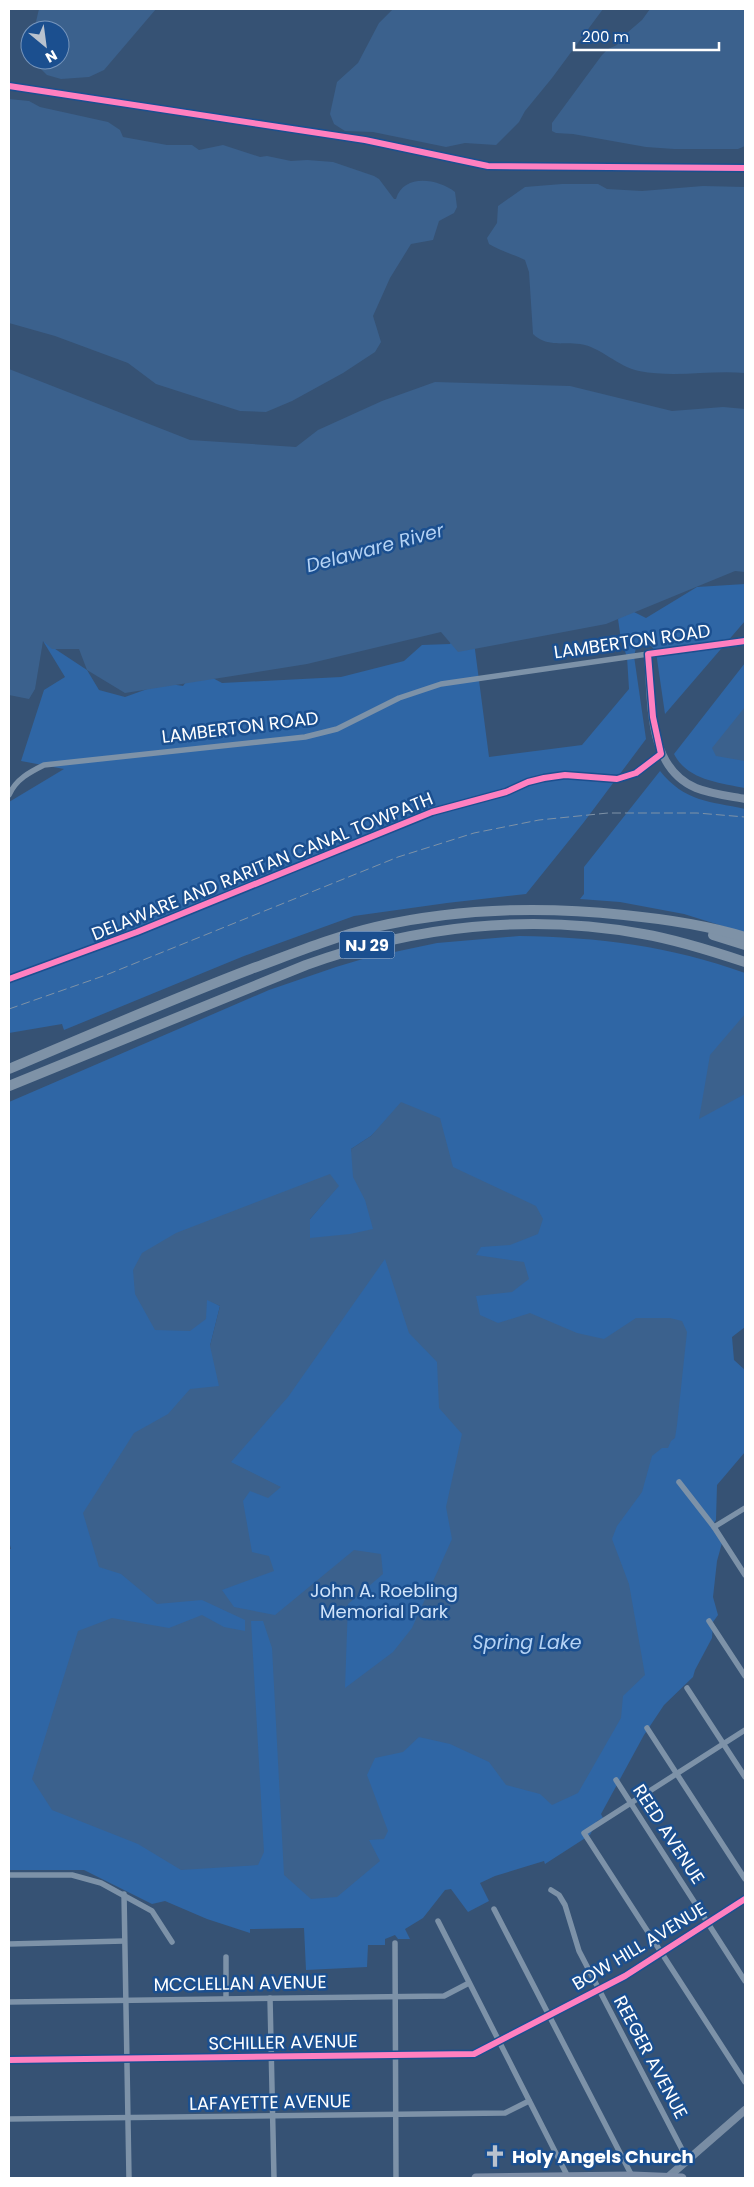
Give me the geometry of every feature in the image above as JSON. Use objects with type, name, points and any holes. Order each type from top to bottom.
[{"type":"highway","name":"NJ 29","points":[[9,1069],[221,981],[320,944],[360,931],[425,917],[487,910],[556,909],[602,912],[663,922],[745,945]]},
{"type":"highway","points":[[602,912],[680,922],[745,937]]},
{"type":"highway","name":"NJ 29","points":[[9,1086],[306,965],[356,948],[422,933],[510,924],[577,926],[644,934],[693,946],[745,962]]},
{"type":"main road","points":[[476,2178],[632,2176],[682,2178]]},
{"type":"street","points":[[9,86],[365,140],[488,166],[745,168]]},
{"type":"street","name":"LAMBERTON ROAD","points":[[9,794],[15,784],[23,777],[44,765],[305,737],[336,729],[404,696],[442,684],[745,641]]},
{"type":"street","points":[[648,654],[657,740],[661,754],[668,766],[680,778],[695,788],[745,799]]},
{"type":"street","points":[[679,1482],[714,1527],[745,1575]]},
{"type":"street","points":[[714,1527],[745,1508]]},
{"type":"street","points":[[710,1621],[745,1676]]},
{"type":"street","points":[[687,1688],[745,1778]]},
{"type":"street","points":[[647,1728],[745,1879]]},
{"type":"street","points":[[745,1730],[584,1832],[745,2082]]},
{"type":"street","name":"REED AVENUE","points":[[616,1780],[745,1981]]},
{"type":"street","points":[[9,1875],[78,1876],[101,1883],[152,1911],[172,1942]]},
{"type":"street","name":"REEGER AVENUE","points":[[552,1890],[559,1895],[568,1912],[577,1946],[687,2158]]},
{"type":"street","points":[[124,1894],[129,2178]]},
{"type":"street","name":"BOW HILL AVENUE","points":[[548,2016],[625,1976],[745,1899]]},
{"type":"street","points":[[494,1909],[632,2176]]},
{"type":"street","points":[[438,1922],[568,2177]]},
{"type":"street","points":[[9,1944],[124,1941]]},
{"type":"street","points":[[395,1943],[396,2178]]},
{"type":"street","points":[[226,1957],[226,1998]]},
{"type":"street","name":"MCCLELLAN AVENUE","points":[[9,2002],[444,1996],[469,1983]]},
{"type":"street","points":[[270,1998],[274,2178]]},
{"type":"street","name":"SCHILLER AVENUE","points":[[9,2060],[474,2054],[548,2016]]},
{"type":"street","name":"LAFAYETTE AVENUE","points":[[9,2119],[505,2113],[529,2100]]},
{"type":"street","points":[[667,2177],[687,2158],[744,2113]]},
{"type":"green space","points":[[745,584],[745,621],[665,714],[656,652],[651,646],[644,644],[636,648],[634,656],[646,739],[584,822],[526,894],[354,916],[244,956],[64,1030],[62,1024],[9,1033],[9,802],[64,769],[21,761],[44,690],[65,677],[43,641],[87,670],[99,690],[125,697],[164,683],[183,686],[196,669],[222,683],[341,677],[404,661],[422,645],[450,644],[461,629],[474,642],[489,757],[582,745],[629,689],[627,657],[621,640],[618,619],[630,610],[646,618],[697,587]]},
{"type":"green space","points":[[745,663],[745,788],[715,782],[696,775],[687,770],[674,754]]},
{"type":"green space","points":[[660,771],[669,781],[688,795],[709,802],[745,809],[745,933],[684,914],[620,902],[580,899],[584,894],[584,867]]},
{"type":"green space","name":"John A. Roebling Memorial Park","points":[[519,936],[577,938],[662,950],[745,973],[745,1327],[732,1337],[734,1360],[745,1370],[745,1452],[717,1485],[716,1520],[714,1523],[722,1543],[717,1561],[713,1597],[718,1615],[713,1622],[712,1638],[693,1677],[664,1705],[644,1735],[601,1814],[603,1818],[597,1821],[590,1835],[545,1864],[544,1861],[495,1876],[480,1883],[489,1901],[468,1912],[451,1889],[445,1890],[423,1918],[405,1929],[410,1939],[398,1939],[395,1935],[385,1939],[385,1945],[368,1945],[367,1967],[306,1970],[304,1928],[250,1929],[250,1933],[207,1919],[165,1901],[152,1904],[84,1870],[9,1870],[9,1549],[11,1549],[9,1541],[9,1102],[269,990],[366,958],[437,943]],"holes":[[[384,1123],[356,1167],[351,1149],[371,1136]],[[338,1186],[310,1219],[210,1346],[220,1306],[207,1299]]]},
{"type":"water","points":[[39,9],[156,9],[104,70],[89,77],[61,79],[47,75],[42,70],[70,70],[70,20],[36,20]]},
{"type":"water","points":[[393,9],[603,9],[525,111],[519,122],[496,145],[465,143],[446,147],[373,132],[345,131],[334,124],[330,114],[337,82],[358,63],[379,23]]},
{"type":"water","points":[[650,9],[745,9],[745,146],[738,149],[646,147],[552,131],[552,123],[602,55],[608,49],[617,45],[621,38],[642,20]]},
{"type":"water","points":[[9,99],[29,101],[40,107],[108,122],[120,130],[123,137],[167,145],[192,145],[199,150],[223,145],[260,157],[267,156],[291,161],[333,162],[379,179],[394,199],[396,199],[406,185],[414,182],[422,181],[440,184],[455,192],[457,207],[454,213],[439,221],[433,240],[411,244],[390,278],[373,316],[381,342],[375,352],[343,373],[292,401],[266,412],[240,411],[156,384],[128,363],[55,336],[9,323]]},
{"type":"water","points":[[598,184],[607,189],[642,191],[703,186],[745,187],[745,373],[666,374],[639,371],[624,366],[588,346],[543,341],[533,334],[529,272],[525,260],[489,244],[487,238],[497,223],[498,206],[525,187]]},
{"type":"water","name":"Delaware River","points":[[9,369],[190,440],[296,447],[318,430],[382,401],[435,382],[570,386],[672,411],[723,407],[745,409],[745,572],[735,571],[606,624],[458,652],[441,632],[307,664],[125,693],[87,670],[79,649],[52,649],[43,641],[35,689],[29,699],[9,695]]},
{"type":"water","points":[[745,707],[745,761],[716,756],[712,748]]},
{"type":"water","points":[[745,1014],[745,1094],[699,1119],[710,1055]]},
{"type":"water","name":"Spring Lake","points":[[401,1102],[440,1118],[453,1167],[536,1206],[543,1219],[538,1234],[510,1245],[481,1247],[476,1255],[524,1262],[529,1279],[512,1292],[476,1296],[480,1315],[498,1323],[530,1313],[577,1333],[604,1339],[636,1318],[670,1318],[682,1321],[687,1332],[675,1438],[671,1441],[668,1448],[662,1448],[652,1456],[642,1492],[617,1526],[612,1539],[629,1584],[645,1675],[623,1696],[621,1718],[578,1793],[552,1805],[540,1794],[506,1785],[489,1762],[450,1744],[419,1737],[403,1752],[375,1758],[367,1775],[388,1831],[384,1839],[369,1840],[380,1861],[337,1897],[311,1899],[284,1875],[272,1648],[263,1621],[251,1621],[264,1852],[258,1865],[181,1870],[138,1844],[52,1810],[32,1779],[78,1631],[112,1618],[169,1628],[202,1615],[224,1627],[245,1631],[245,1620],[202,1600],[157,1604],[121,1574],[99,1567],[83,1513],[134,1433],[168,1414],[190,1389],[219,1386],[210,1346],[220,1306],[207,1300],[206,1319],[190,1331],[155,1330],[135,1294],[133,1270],[142,1253],[176,1233],[330,1174],[339,1186],[310,1219],[310,1238],[350,1234],[373,1229],[365,1200],[353,1177],[351,1149],[371,1136]],"holes":[[[385,1259],[409,1333],[437,1362],[439,1408],[462,1434],[446,1507],[452,1539],[412,1628],[393,1652],[345,1688],[348,1604],[383,1574],[381,1554],[354,1550],[275,1615],[234,1607],[222,1590],[274,1571],[269,1556],[252,1552],[243,1501],[250,1491],[268,1498],[281,1487],[231,1462],[288,1397]]]},
{"type":"railway","points":[[9,1009],[106,975],[398,857],[474,833],[539,820],[608,813],[697,813],[745,817]]},
{"type":"cycle path","points":[[9,86],[365,140],[488,166],[745,168]]},
{"type":"cycle path","name":"DELAWARE AND RARITAN CANAL TOWPATH","points":[[9,979],[137,932],[432,812],[506,792],[528,782],[544,778],[565,775],[617,779],[636,773],[661,754],[653,717],[648,654],[745,641]]},
{"type":"cycle path","points":[[9,2060],[474,2054],[625,1976],[745,1899]]},
{"type":"place","name":"Holy Angels Church","points":[[495,2156]]}]
